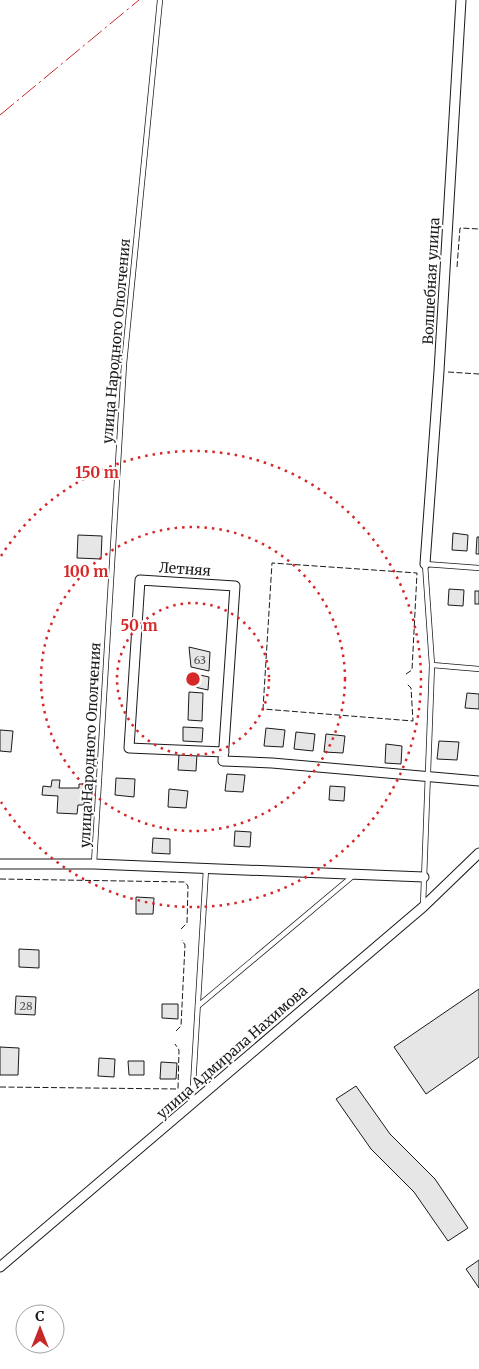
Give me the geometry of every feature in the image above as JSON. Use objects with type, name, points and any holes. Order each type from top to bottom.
[{"type":"street","name":"Волшебная улица","points":[[425,564],[461,0]]},
{"type":"street","name":"Летняя","points":[[140,580],[235,586],[224,752],[129,748],[140,580]]},
{"type":"street","points":[[224,752],[223,761],[272,763],[479,781]]},
{"type":"street","name":"улица Адмирала Нахимова","points":[[0,1267],[423,907],[479,853]]},
{"type":"street","points":[[0,864],[94,864],[424,877]]},
{"type":"lane","name":"улица Народного Ополчения","points":[[94,864],[124,364],[160,0]]},
{"type":"lane","points":[[423,907],[432,665],[425,564],[479,568]]},
{"type":"lane","points":[[432,665],[479,669]]},
{"type":"lane","points":[[192,1104],[206,869]]},
{"type":"lane","points":[[198,1006],[354,875]]},
{"type":"building","points":[[453,533],[468,535],[467,551],[452,550]]},
{"type":"building","points":[[78,535],[102,536],[101,559],[77,558]]},
{"type":"building","points":[[477,537],[479,537],[479,554],[476,554]]},
{"type":"building","points":[[449,589],[464,590],[463,606],[448,605]]},
{"type":"building","points":[[475,591],[479,591],[479,604],[475,604]]},
{"type":"building","points":[[189,647],[210,652],[209,671],[191,667]]},
{"type":"building","points":[[191,673],[209,677],[208,690],[190,686]]},
{"type":"building","points":[[189,692],[203,693],[202,721],[188,720]]},
{"type":"building","points":[[467,693],[479,694],[479,709],[465,708]]},
{"type":"building","points":[[183,727],[203,728],[202,742],[183,741]]},
{"type":"building","points":[[266,728],[285,730],[283,747],[264,746]]},
{"type":"building","points":[[0,730],[13,731],[11,752],[0,751]]},
{"type":"building","points":[[296,732],[315,734],[313,751],[294,749]]},
{"type":"building","points":[[326,734],[345,736],[343,753],[324,752]]},
{"type":"building","points":[[439,741],[459,742],[457,760],[437,759]]},
{"type":"building","points":[[386,744],[402,746],[401,764],[385,763]]},
{"type":"building","points":[[179,754],[197,754],[196,771],[178,770]]},
{"type":"building","points":[[227,774],[245,775],[243,792],[225,791]]},
{"type":"building","points":[[116,778],[135,779],[134,797],[115,795]]},
{"type":"building","points":[[52,780],[60,780],[59,788],[79,788],[79,784],[92,784],[91,803],[84,802],[84,805],[78,805],[77,814],[57,813],[58,796],[42,795],[43,786],[51,787]]},
{"type":"building","points":[[330,786],[345,787],[344,801],[329,800]]},
{"type":"building","points":[[169,789],[188,791],[186,808],[168,807]]},
{"type":"building","points":[[235,831],[251,832],[250,847],[234,846]]},
{"type":"building","points":[[153,838],[170,839],[170,854],[152,853]]},
{"type":"building","points":[[136,897],[154,898],[153,914],[136,914]]},
{"type":"building","points":[[19,949],[39,950],[39,968],[19,967]]},
{"type":"building","points":[[479,989],[479,1057],[426,1094],[394,1047]]},
{"type":"building","points":[[16,996],[36,997],[35,1015],[15,1014]]},
{"type":"building","points":[[162,1004],[178,1004],[178,1019],[162,1018]]},
{"type":"building","points":[[0,1047],[19,1048],[18,1075],[0,1075]]},
{"type":"building","points":[[99,1058],[115,1059],[114,1077],[98,1076]]},
{"type":"building","points":[[128,1061],[144,1061],[144,1075],[129,1075]]},
{"type":"building","points":[[161,1062],[177,1063],[176,1079],[160,1079]]},
{"type":"building","points":[[356,1086],[390,1134],[435,1179],[468,1228],[448,1241],[414,1192],[371,1149],[336,1099]]},
{"type":"building","points":[[479,1260],[479,1288],[466,1269]]},
{"type":"fence","points":[[457,267],[460,228],[479,229]]},
{"type":"fence","points":[[448,372],[479,374]]},
{"type":"fence","points":[[406,674],[412,670],[417,573],[272,563],[263,709],[413,721],[411,688],[407,684]]},
{"type":"fence","points":[[0,879],[185,882],[188,886],[187,923],[181,929]]},
{"type":"fence","points":[[176,1031],[181,1026],[185,945],[182,940]]},
{"type":"fence","points":[[0,1087],[178,1089],[179,1050],[175,1044]]},
{"type":"power","points":[[0,115],[139,0]]}]
